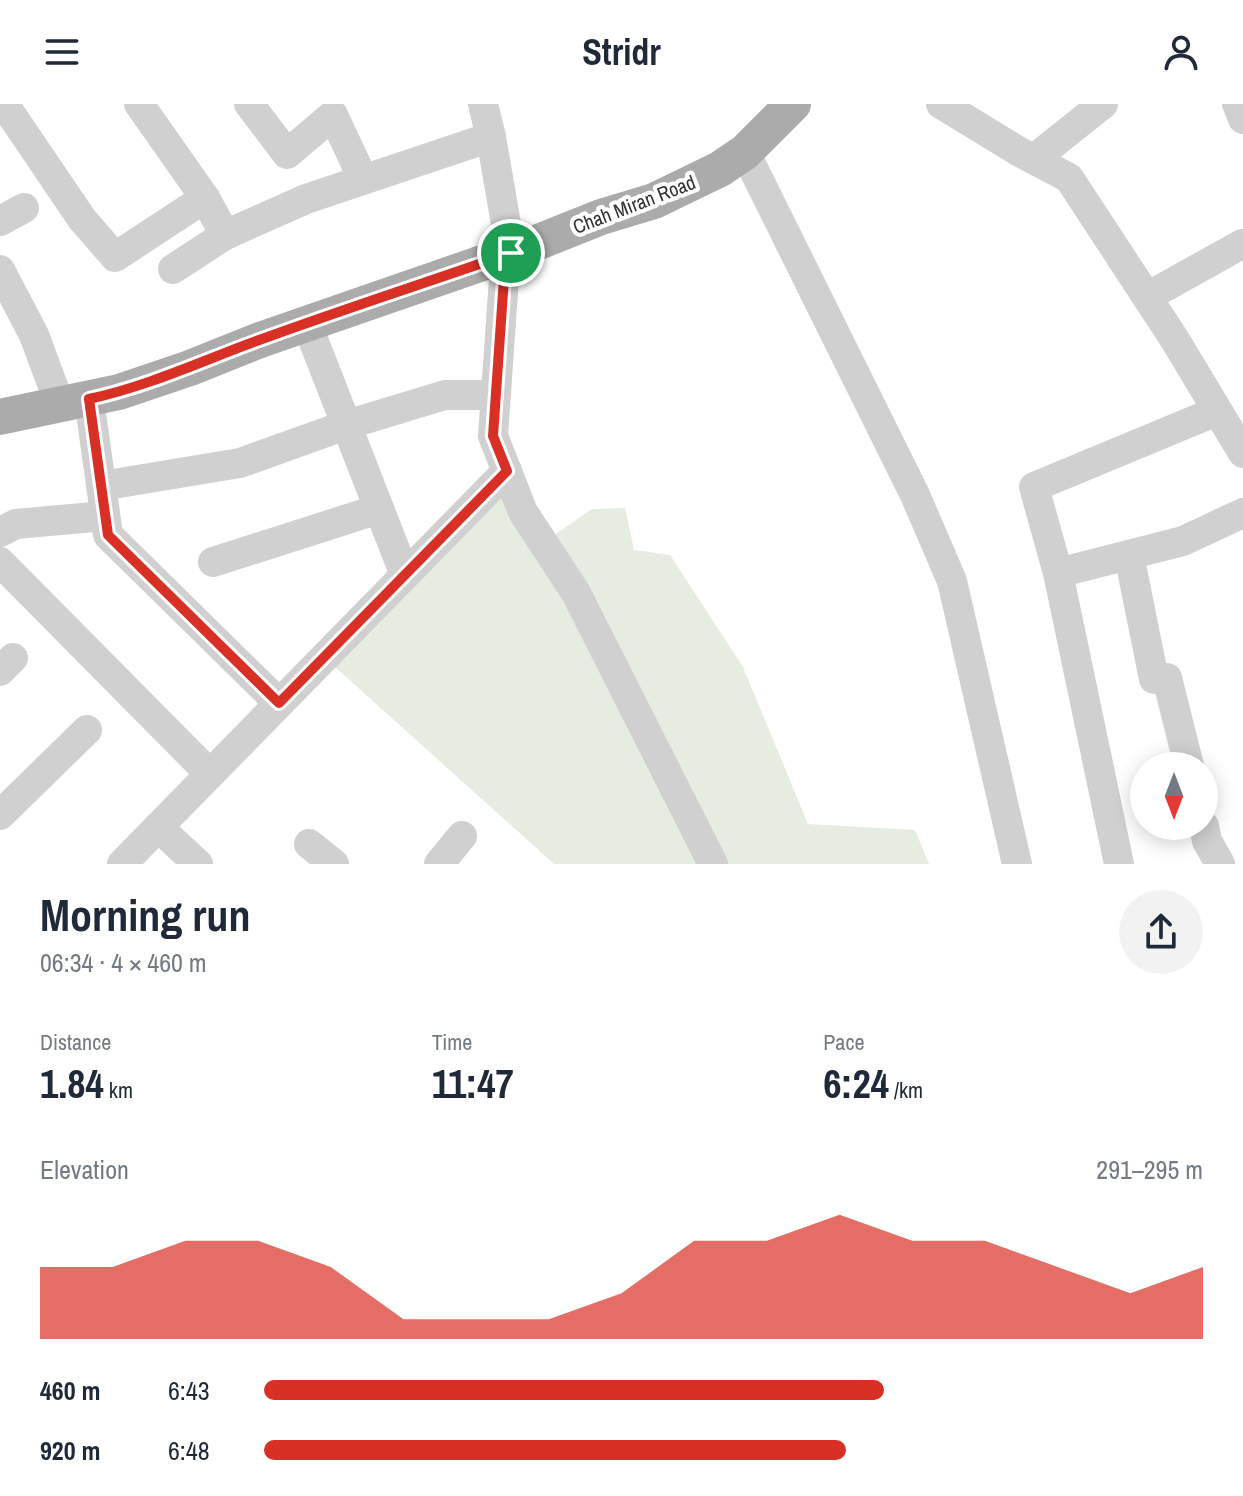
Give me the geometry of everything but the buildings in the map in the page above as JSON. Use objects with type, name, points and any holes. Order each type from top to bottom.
[{"type":"main road","name":"Chah Miran Road","points":[[0,417],[119,392],[511,253],[601,217],[654,201],[720,169],[745,152],[793,104]]},
{"type":"street","points":[[4,104],[82,219],[115,257],[205,198]]},
{"type":"street","points":[[139,104],[205,198],[225,235]]},
{"type":"street","points":[[249,104],[287,154],[333,115],[363,179]]},
{"type":"street","points":[[483,104],[511,253],[504,278],[493,436],[523,512],[576,593],[713,864]]},
{"type":"street","points":[[941,104],[1069,178],[1228,415],[1243,453]]},
{"type":"street","points":[[1034,159],[1103,104]]},
{"type":"street","points":[[1237,104],[1243,119]]},
{"type":"street","points":[[173,269],[225,235],[306,199],[491,137]]},
{"type":"street","points":[[745,152],[915,495],[952,581],[1017,864]]},
{"type":"street","points":[[1147,297],[1242,244]]},
{"type":"street","points":[[0,270],[34,335],[75,402],[101,486],[108,535],[279,703]]},
{"type":"street","points":[[307,324],[405,575]]},
{"type":"street","points":[[101,486],[240,463],[346,425],[445,395],[496,395]]},
{"type":"street","points":[[1119,864],[1058,573],[1034,487],[1228,415]]},
{"type":"street","points":[[122,864],[507,471]]},
{"type":"street","points":[[213,562],[379,509]]},
{"type":"street","points":[[1058,573],[1183,541],[1243,513]]},
{"type":"street","points":[[0,532],[16,524],[105,516]]},
{"type":"street","points":[[1129,555],[1154,679],[1167,678],[1186,752]]},
{"type":"street","points":[[0,562],[210,774]]},
{"type":"street","points":[[0,815],[87,730]]},
{"type":"street","points":[[158,827],[198,864]]},
{"type":"street","points":[[439,864],[462,836]]},
{"type":"street","points":[[1207,840],[1220,864]]},
{"type":"street","points":[[309,844],[334,864]]},
{"type":"shaded area","points":[[507,471],[547,540],[592,509],[625,508],[634,550],[670,555],[743,667],[808,824],[915,830],[929,864],[554,864],[324,657]]},
{"type":"route","points":[[511,253],[504,278],[493,436],[507,471],[279,703],[108,535],[89,399],[190,368],[260,340],[511,253]]}]
